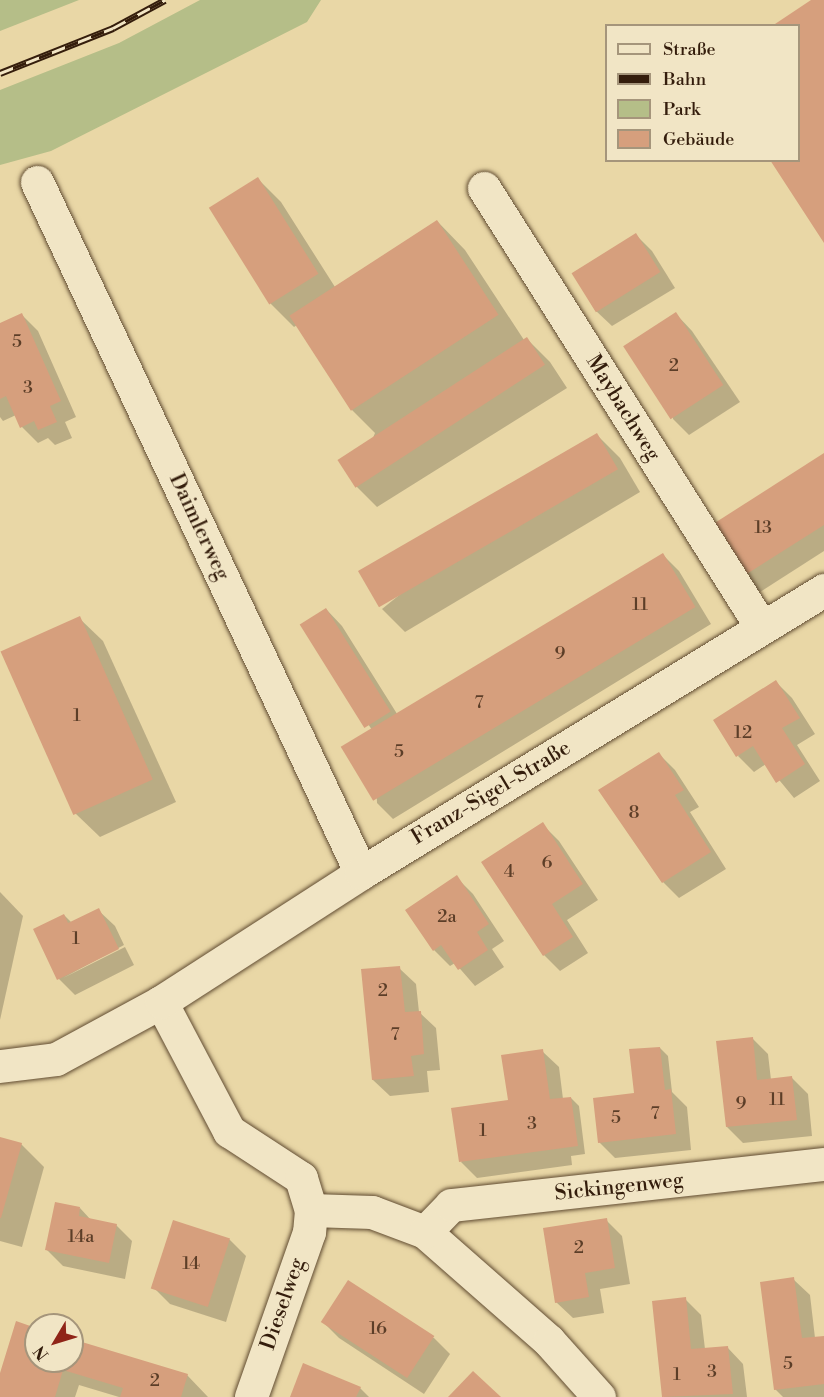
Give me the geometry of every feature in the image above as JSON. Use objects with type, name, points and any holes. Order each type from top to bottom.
[{"type":"street","name":"Daimlerweg","points":[[37,182],[361,873]]},
{"type":"street","name":"Maybachweg","points":[[484,188],[762,628]]},
{"type":"street","name":"Franz-Sigel-Straße","points":[[0,1066],[56,1059],[161,1002],[361,873],[824,590]]},
{"type":"street","points":[[161,1002],[229,1131],[301,1178],[311,1210],[372,1212],[425,1232],[549,1341],[599,1397]]},
{"type":"street","name":"Sickingenweg","points":[[425,1232],[451,1205],[824,1164]]},
{"type":"street","name":"Dieselweg","points":[[251,1397],[309,1232],[311,1210]]},
{"type":"green space","points":[[0,0],[79,0],[0,31]]},
{"type":"green space","points":[[200,0],[321,0],[307,22],[51,151],[0,165],[0,90],[119,43]]},
{"type":"building","points":[[811,0],[824,0],[824,243],[771,162],[800,162],[800,24],[775,24]]},
{"type":"building","points":[[258,177],[318,274],[269,304],[209,208]]},
{"type":"building","points":[[437,220],[499,315],[351,411],[289,316]]},
{"type":"building","points":[[636,233],[660,272],[596,312],[572,273]]},
{"type":"building","points":[[676,312],[723,385],[671,419],[623,346]]},
{"type":"building","points":[[22,313],[61,401],[50,406],[57,422],[38,430],[34,421],[20,428],[6,396],[0,399],[0,323]]},
{"type":"building","points":[[527,337],[545,365],[355,488],[337,460]]},
{"type":"building","points":[[597,433],[618,469],[379,607],[358,571]]},
{"type":"building","points":[[824,453],[824,525],[742,577],[710,526]]},
{"type":"building","points":[[663,553],[695,607],[373,801],[341,747]]},
{"type":"building","points":[[326,608],[391,711],[364,728],[300,624]]},
{"type":"building","points":[[80,616],[153,780],[73,815],[1,651]]},
{"type":"building","points":[[776,680],[800,718],[782,728],[805,764],[776,783],[753,746],[736,757],[713,720]]},
{"type":"building","points":[[659,752],[684,790],[675,795],[711,852],[662,883],[598,790]]},
{"type":"building","points":[[543,822],[583,884],[552,904],[573,937],[543,956],[481,862]]},
{"type":"building","points":[[457,875],[489,924],[477,932],[488,950],[458,970],[441,945],[433,951],[405,910]]},
{"type":"building","points":[[99,908],[119,949],[57,980],[33,929],[64,914],[68,923]]},
{"type":"building","points":[[400,966],[405,1012],[421,1011],[424,1054],[411,1056],[414,1076],[372,1080],[361,969]]},
{"type":"building","points":[[753,1037],[757,1080],[792,1076],[797,1120],[726,1127],[716,1041]]},
{"type":"building","points":[[660,1047],[665,1090],[671,1089],[676,1134],[598,1143],[593,1098],[634,1093],[629,1049]]},
{"type":"building","points":[[543,1049],[550,1099],[571,1097],[578,1146],[459,1162],[451,1108],[508,1100],[501,1055]]},
{"type":"building","points":[[0,1137],[22,1143],[1,1218],[0,1218]]},
{"type":"building","points":[[55,1202],[80,1207],[79,1216],[117,1224],[109,1263],[45,1250]]},
{"type":"building","points":[[607,1218],[615,1268],[585,1273],[589,1297],[555,1303],[543,1228]]},
{"type":"building","points":[[173,1220],[230,1239],[208,1307],[151,1288]]},
{"type":"building","points":[[794,1277],[802,1338],[824,1336],[824,1384],[774,1390],[760,1282]]},
{"type":"building","points":[[348,1280],[434,1336],[407,1378],[321,1322]]},
{"type":"building","points":[[686,1297],[691,1349],[728,1346],[733,1394],[662,1397],[652,1301]]},
{"type":"building","points":[[16,1321],[24,1324],[24,1373],[62,1373],[55,1397],[0,1397],[0,1373]]},
{"type":"building","points":[[84,1343],[188,1374],[181,1397],[120,1397],[123,1388],[73,1373],[84,1373]]},
{"type":"building","points":[[303,1363],[361,1387],[356,1397],[290,1397]]},
{"type":"building","points":[[473,1371],[501,1397],[448,1397]]},
{"type":"railway","points":[[0,73],[113,28],[165,0]]}]
